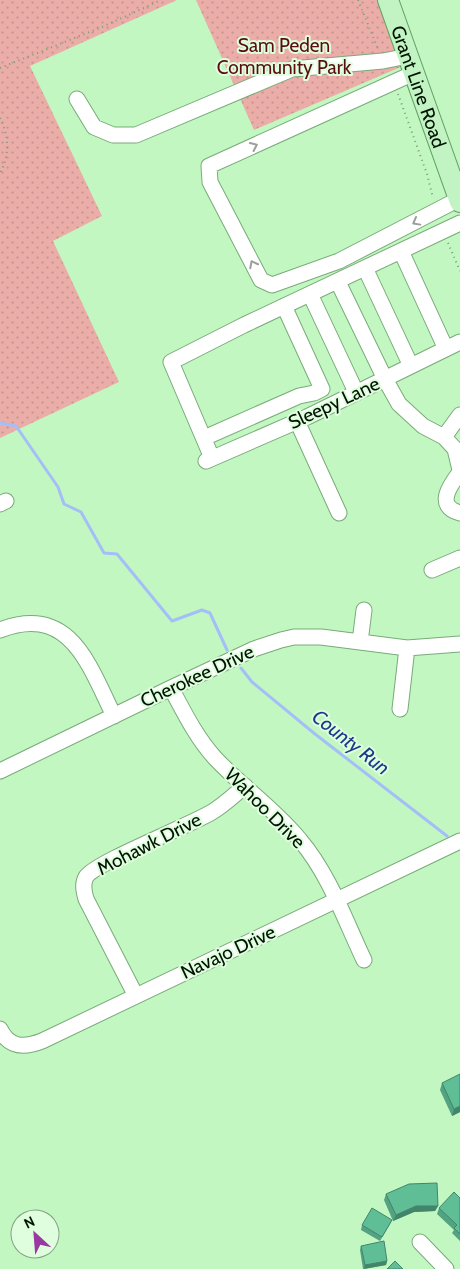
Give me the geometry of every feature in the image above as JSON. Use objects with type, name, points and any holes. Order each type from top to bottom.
[{"type":"main road","name":"Grant Line Road","points":[[388,0],[460,201]]},
{"type":"street","points":[[78,99],[94,127],[113,135],[136,135],[292,69],[383,61],[411,64]]},
{"type":"street","points":[[411,64],[393,82],[209,166],[210,182],[261,280],[272,285],[339,261],[387,238],[436,210],[460,201]]},
{"type":"street","points":[[284,306],[322,388],[314,393],[299,396],[204,438],[171,362],[284,306],[460,223]]},
{"type":"street","points":[[401,251],[455,347]]},
{"type":"street","points":[[366,268],[410,366]]},
{"type":"street","points":[[338,282],[384,379],[399,404],[424,426],[444,437],[455,449],[460,471],[446,493],[447,502],[460,514]]},
{"type":"street","points":[[310,294],[356,392]]},
{"type":"street","name":"Sleepy Lane","points":[[204,438],[209,460],[297,421],[410,366],[455,347]]},
{"type":"street","points":[[444,437],[460,415]]},
{"type":"street","points":[[297,421],[339,513]]},
{"type":"street","points":[[432,570],[460,558]]},
{"type":"street","points":[[360,642],[364,610]]},
{"type":"street","points":[[0,630],[30,623],[52,626],[62,632],[77,646],[114,716]]},
{"type":"street","name":"Cherokee Drive","points":[[0,771],[254,649],[281,640],[314,637],[407,648],[460,644]]},
{"type":"street","points":[[400,709],[407,648]]},
{"type":"street","name":"Wahoo Drive","points":[[171,688],[199,737],[214,757],[272,809],[300,840],[315,862],[364,960]]},
{"type":"street","name":"Mohawk Drive","points":[[136,996],[86,899],[84,884],[86,878],[90,872],[122,855],[212,812],[245,786]]},
{"type":"street","name":"Navajo Drive","points":[[0,1029],[7,1040],[16,1046],[33,1044],[460,841]]},
{"type":"street","points":[[420,1242],[446,1269]]},
{"type":"path","points":[[0,68],[102,27],[161,0]]},
{"type":"path","points":[[358,0],[383,61]]},
{"type":"path","points":[[393,82],[427,174],[436,210]]},
{"type":"path","points":[[0,118],[7,132],[8,149],[0,173]]},
{"type":"path","points":[[443,231],[460,270]]},
{"type":"green space","name":"Sam Peden Community Park","points":[[0,0],[177,0],[30,66],[102,216],[53,241],[119,382],[0,438]]},
{"type":"green space","name":"Sam Peden Community Park","points":[[196,0],[386,0],[410,63],[254,130]]},
{"type":"building","points":[[460,1074],[460,1106],[454,1109],[442,1083]]},
{"type":"building","points":[[437,1183],[438,1206],[416,1206],[396,1215],[386,1194],[409,1184]]},
{"type":"building","points":[[454,1192],[460,1198],[460,1234],[454,1228],[457,1225],[439,1208]]},
{"type":"building","points":[[372,1208],[392,1220],[382,1237],[362,1225]]},
{"type":"building","points":[[384,1241],[387,1261],[365,1265],[361,1246]]},
{"type":"building","points":[[395,1261],[403,1269],[387,1269]]},
{"type":"waterway","name":"County Run","points":[[0,423],[16,426],[58,487],[64,504],[81,512],[104,553],[117,554],[172,621],[202,610],[210,613],[227,650]]},
{"type":"waterway","name":"County Run","points":[[241,668],[252,682],[315,734],[447,836]]}]
